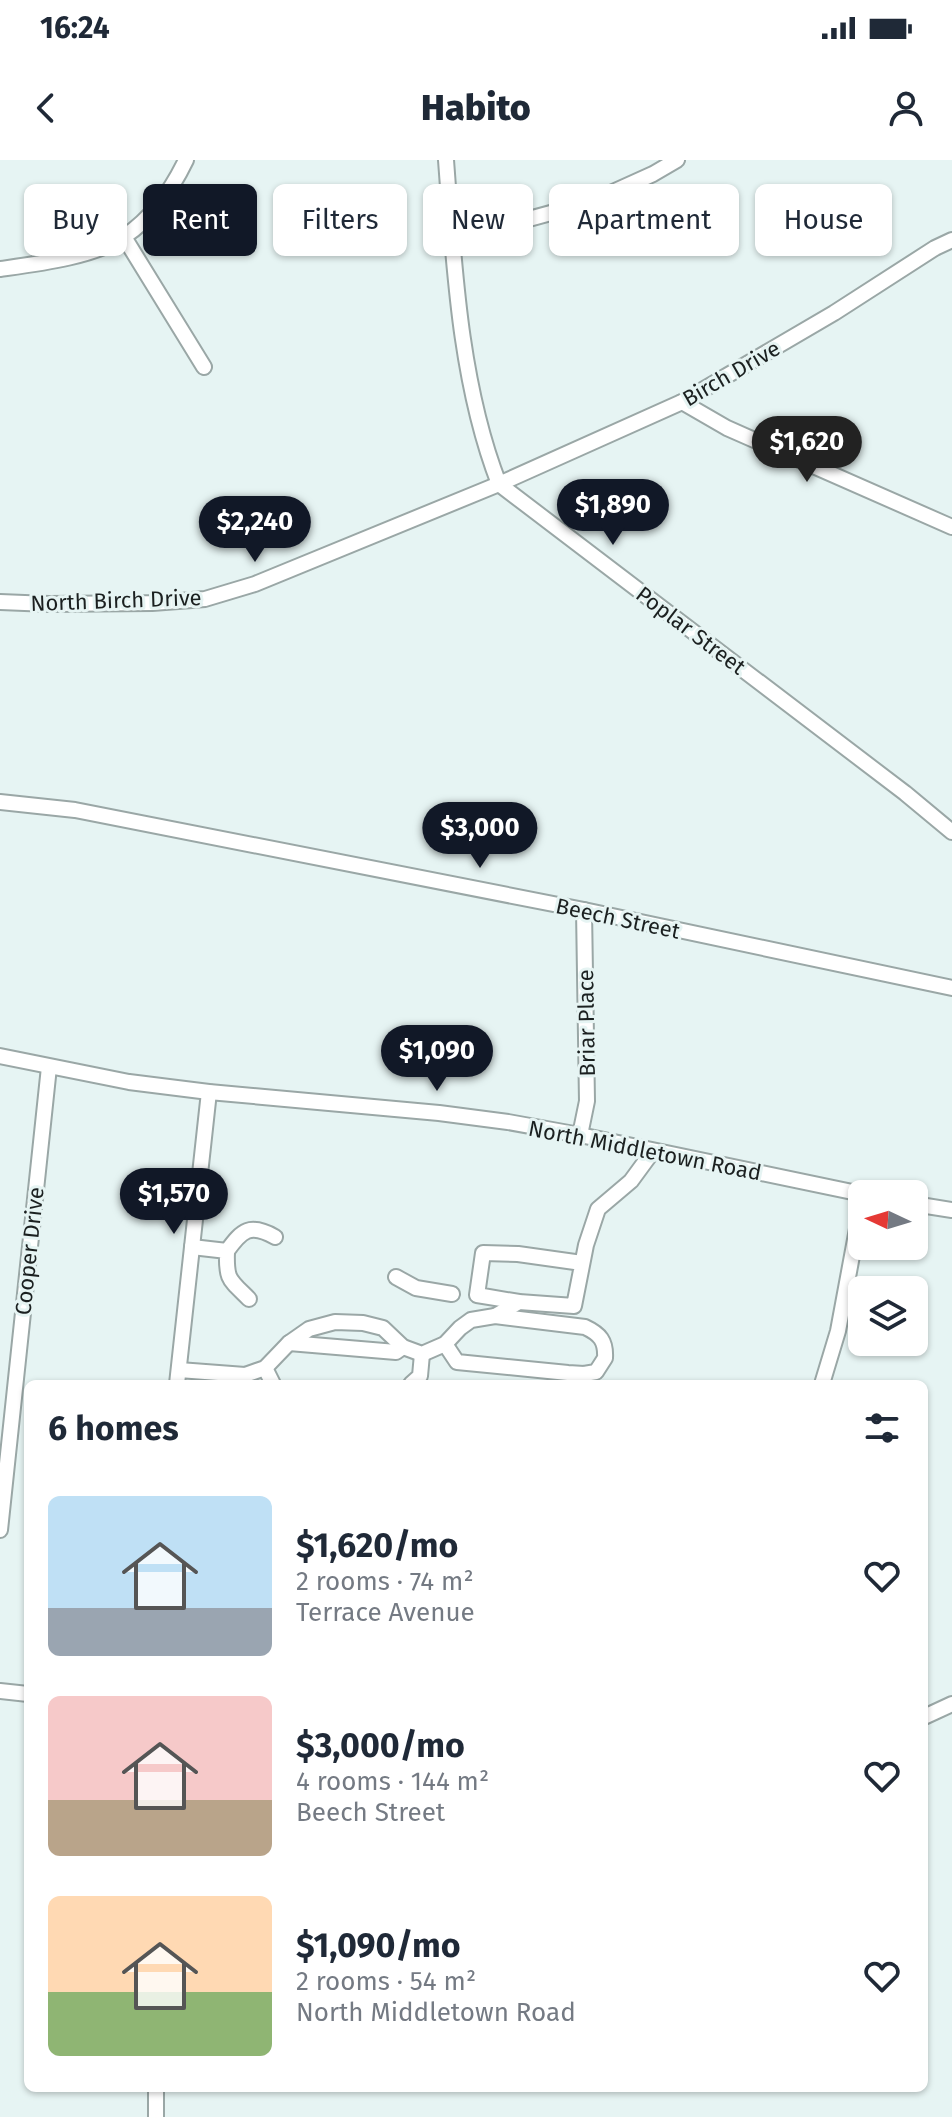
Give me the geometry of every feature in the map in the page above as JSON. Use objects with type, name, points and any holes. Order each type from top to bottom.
[{"type":"street","points":[[127,234],[155,209],[186,160]]},
{"type":"street","points":[[446,160],[448,184]]},
{"type":"street","points":[[533,218],[591,202],[677,160]]},
{"type":"street","name":"Birch Drive","points":[[499,484],[682,402],[952,240]]},
{"type":"street","points":[[127,242],[204,367]]},
{"type":"street","points":[[0,269],[72,256]]},
{"type":"street","points":[[454,256],[461,321],[478,419],[499,484]]},
{"type":"street","points":[[682,402],[727,428],[952,527]]},
{"type":"street","name":"North Birch Drive","points":[[0,602],[152,603],[205,599],[255,584],[499,484]]},
{"type":"street","name":"Poplar Street","points":[[499,484],[952,832]]},
{"type":"street","name":"Beech Street","points":[[0,802],[75,810],[584,910],[952,988]]},
{"type":"street","name":"Briar Place","points":[[580,1135],[587,1101],[584,910]]},
{"type":"street","name":"North Middletown Road","points":[[0,1056],[129,1082],[439,1113],[580,1135],[848,1191]]},
{"type":"street","name":"Cooper Drive","points":[[0,1530],[49,1067]]},
{"type":"street","points":[[209,1092],[178,1377],[245,1375],[265,1368],[289,1343],[309,1329],[335,1322],[363,1323],[383,1328],[403,1347],[422,1354],[445,1344],[471,1320],[495,1316],[585,1327],[603,1340],[605,1358],[596,1372],[568,1373],[457,1362],[445,1344]]},
{"type":"street","points":[[396,1277],[416,1288],[574,1306],[582,1263],[598,1209],[631,1181],[653,1151]]},
{"type":"street","points":[[928,1206],[952,1210]]},
{"type":"street","points":[[249,1299],[229,1280],[227,1251],[238,1235],[251,1229],[263,1230],[275,1237]]},
{"type":"street","points":[[192,1247],[227,1251]]},
{"type":"street","points":[[477,1295],[483,1253],[518,1254],[582,1263]]},
{"type":"street","points":[[823,1380],[838,1331],[851,1260]]},
{"type":"street","points":[[495,1316],[519,1302]]},
{"type":"street","points":[[289,1343],[396,1352],[403,1347]]},
{"type":"street","points":[[416,1380],[420,1376],[422,1354]]},
{"type":"street","points":[[265,1368],[271,1380]]},
{"type":"street","points":[[0,1691],[24,1694]]},
{"type":"street","points":[[928,1715],[952,1704]]},
{"type":"street","points":[[156,2092],[156,2117]]}]
